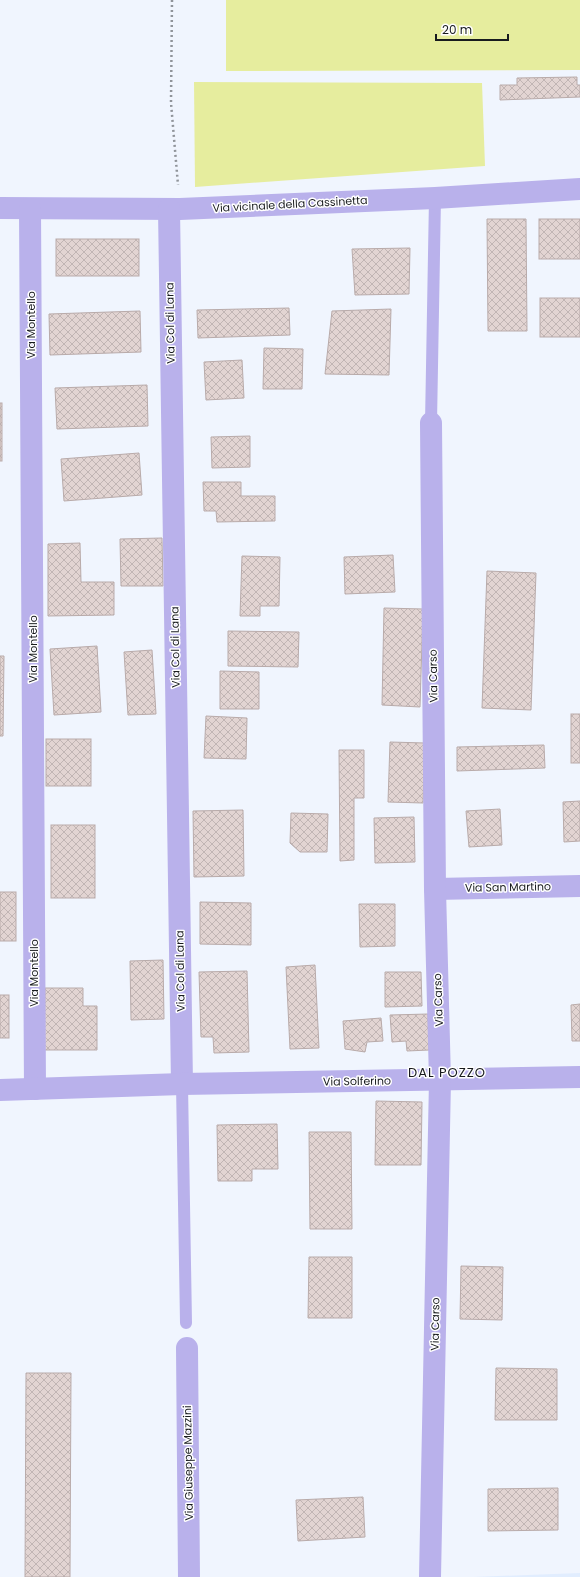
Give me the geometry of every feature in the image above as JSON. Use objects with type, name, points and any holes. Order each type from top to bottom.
[{"type":"street","name":"Via vicinale della Cassinetta","points":[[0,208],[30,210],[174,209],[435,198],[580,189]]},
{"type":"street","name":"Via Col di Lana","points":[[174,209],[182,1084]]},
{"type":"street","name":"Via Montello","points":[[30,210],[35,1089]]},
{"type":"street","name":"Via Carso","points":[[430,1577],[440,1080],[435,889],[431,423]]},
{"type":"street","name":"Via San Martino","points":[[435,889],[580,886]]},
{"type":"street","name":"Via Solferino","points":[[0,1090],[182,1084],[580,1077]]},
{"type":"street","name":"Via Giuseppe Mazzini","points":[[187,1348],[189,1577]]},
{"type":"lane","points":[[431,423],[435,198]]},
{"type":"lane","points":[[182,1084],[186,1323]]},
{"type":"path","points":[[172,0],[171,104],[174,209]]},
{"type":"shaded area","points":[[580,1573],[580,1577],[473,1577]]},
{"type":"green space","points":[[226,0],[580,0],[580,70],[226,71]]},
{"type":"green space","points":[[194,82],[482,83],[485,166],[195,187]]},
{"type":"building","points":[[577,77],[577,85],[580,85],[580,97],[500,100],[500,85],[517,85],[517,78]]},
{"type":"building","points":[[487,219],[526,219],[527,331],[488,331]]},
{"type":"building","points":[[539,219],[580,219],[580,259],[539,259]]},
{"type":"building","points":[[56,239],[139,239],[139,276],[56,276]]},
{"type":"building","points":[[410,248],[409,294],[355,295],[352,249]]},
{"type":"building","points":[[540,298],[580,298],[580,337],[540,337]]},
{"type":"building","points":[[289,308],[290,335],[198,338],[197,310]]},
{"type":"building","points":[[391,309],[389,375],[325,374],[332,311]]},
{"type":"building","points":[[140,311],[141,352],[50,355],[49,314]]},
{"type":"building","points":[[264,348],[303,349],[302,389],[263,389]]},
{"type":"building","points":[[242,360],[244,398],[206,400],[204,362]]},
{"type":"building","points":[[147,385],[148,426],[57,429],[55,388]]},
{"type":"building","points":[[0,403],[2,403],[2,461],[0,461]]},
{"type":"building","points":[[250,436],[250,467],[212,468],[211,437]]},
{"type":"building","points":[[139,453],[142,495],[64,501],[61,459]]},
{"type":"building","points":[[203,482],[241,482],[241,496],[275,496],[275,521],[217,522],[216,511],[204,511]]},
{"type":"building","points":[[162,538],[163,586],[121,586],[120,539]]},
{"type":"building","points":[[80,543],[81,582],[114,582],[114,615],[48,616],[48,544]]},
{"type":"building","points":[[393,555],[395,592],[345,594],[344,557]]},
{"type":"building","points":[[242,556],[280,557],[279,606],[260,606],[260,616],[240,616]]},
{"type":"building","points":[[487,571],[536,573],[531,710],[482,708]]},
{"type":"building","points":[[384,608],[423,609],[420,707],[382,705]]},
{"type":"building","points":[[228,631],[299,632],[298,667],[228,666]]},
{"type":"building","points":[[97,646],[101,712],[54,715],[50,649]]},
{"type":"building","points":[[152,650],[156,714],[128,715],[124,652]]},
{"type":"building","points":[[0,656],[4,656],[3,736],[0,736]]},
{"type":"building","points":[[220,671],[259,672],[259,709],[220,709]]},
{"type":"building","points":[[571,714],[580,714],[580,763],[571,763]]},
{"type":"building","points":[[206,716],[247,718],[246,759],[204,758]]},
{"type":"building","points":[[46,739],[91,739],[91,786],[46,786]]},
{"type":"building","points":[[390,742],[425,743],[423,803],[388,802]]},
{"type":"building","points":[[544,745],[545,768],[457,771],[457,747]]},
{"type":"building","points":[[339,750],[364,750],[364,798],[354,798],[354,860],[340,861]]},
{"type":"building","points":[[580,801],[580,841],[564,842],[563,802]]},
{"type":"building","points":[[500,809],[502,845],[469,847],[466,811]]},
{"type":"building","points":[[243,810],[244,876],[194,877],[193,811]]},
{"type":"building","points":[[291,813],[328,814],[327,852],[300,852],[290,843]]},
{"type":"building","points":[[414,817],[415,862],[375,863],[374,818]]},
{"type":"building","points":[[51,825],[95,825],[95,898],[51,898]]},
{"type":"building","points":[[0,892],[16,892],[16,941],[0,941]]},
{"type":"building","points":[[200,902],[251,903],[251,945],[200,944]]},
{"type":"building","points":[[359,904],[395,904],[395,946],[360,947]]},
{"type":"building","points":[[163,960],[164,1019],[131,1020],[130,961]]},
{"type":"building","points":[[315,965],[319,1048],[290,1049],[286,967]]},
{"type":"building","points":[[247,971],[249,1052],[214,1053],[213,1037],[201,1037],[199,972]]},
{"type":"building","points":[[385,972],[421,972],[422,1006],[385,1007]]},
{"type":"building","points":[[45,988],[83,988],[83,1006],[97,1006],[97,1050],[44,1050]]},
{"type":"building","points":[[0,995],[9,995],[9,1038],[0,1038]]},
{"type":"building","points":[[580,1004],[580,1041],[572,1041],[571,1005]]},
{"type":"building","points":[[428,1014],[429,1050],[407,1051],[406,1041],[392,1042],[390,1015]]},
{"type":"building","points":[[381,1018],[383,1041],[367,1042],[365,1052],[345,1049],[343,1021]]},
{"type":"building","points":[[376,1101],[422,1102],[421,1165],[375,1165]]},
{"type":"building","points":[[277,1124],[278,1169],[252,1169],[252,1181],[218,1181],[217,1125]]},
{"type":"building","points":[[309,1132],[351,1132],[352,1229],[310,1229]]},
{"type":"building","points":[[309,1257],[352,1257],[352,1318],[308,1318]]},
{"type":"building","points":[[461,1266],[503,1267],[502,1320],[460,1319]]},
{"type":"building","points":[[496,1368],[557,1369],[557,1420],[495,1420]]},
{"type":"building","points":[[26,1373],[71,1373],[70,1577],[25,1577]]},
{"type":"building","points":[[558,1488],[558,1530],[488,1531],[488,1489]]},
{"type":"building","points":[[363,1497],[365,1537],[298,1541],[296,1500]]},
{"type":"district","name":"DAL POZZO","points":[[447,1072]]}]
